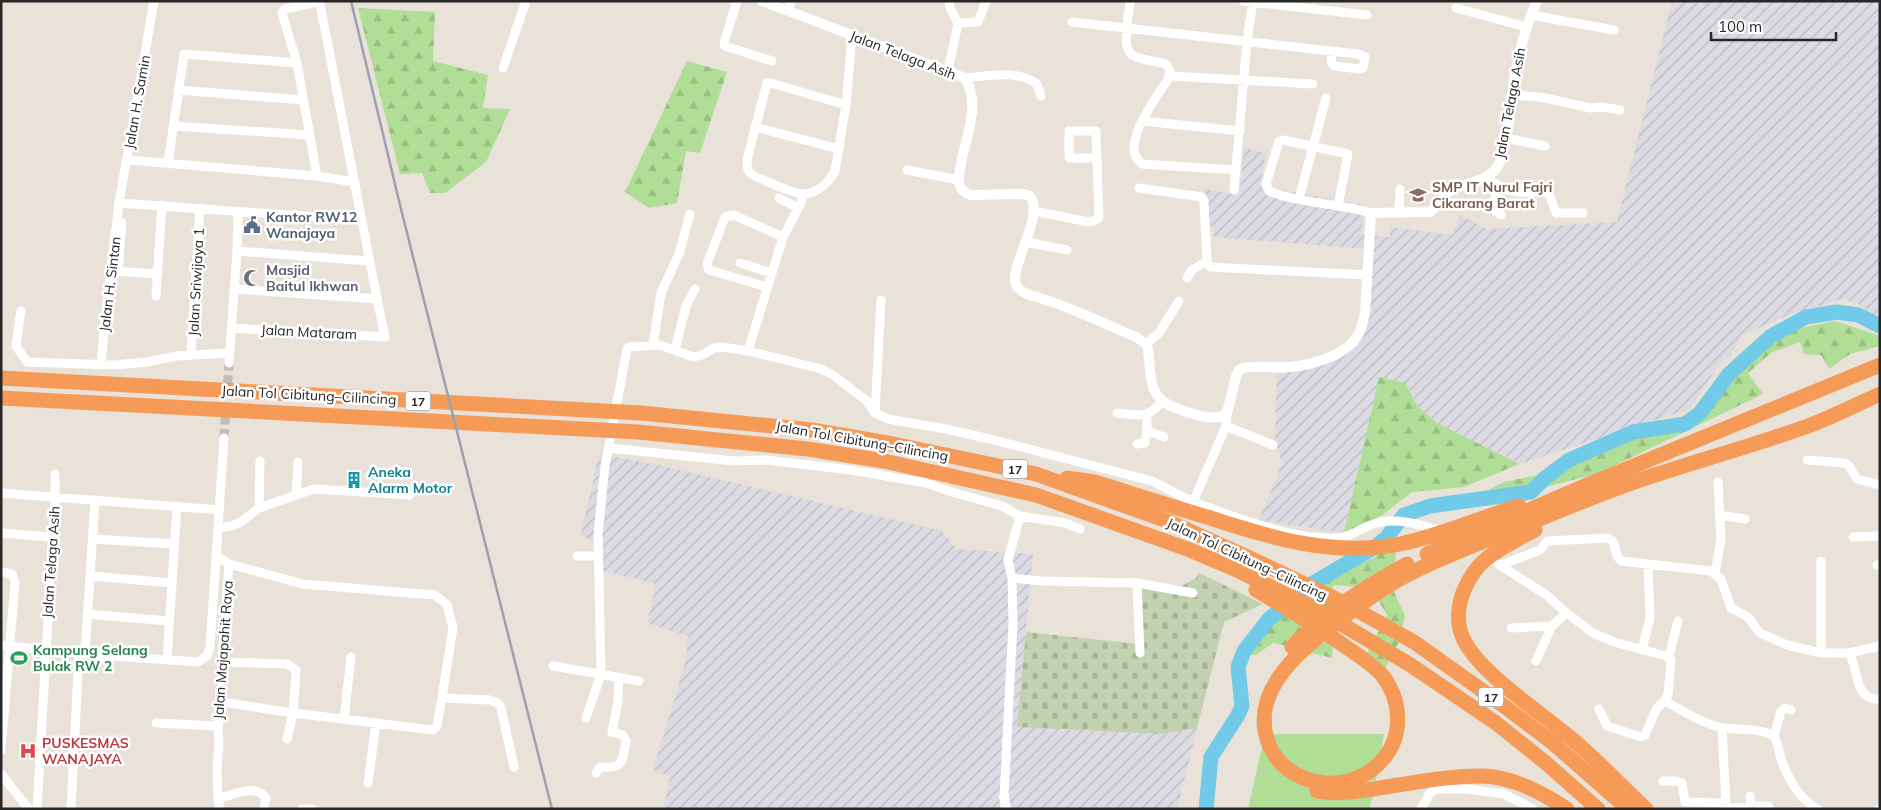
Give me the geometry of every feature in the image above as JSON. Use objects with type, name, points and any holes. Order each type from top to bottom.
[{"type":"highway","points":[[1567,809],[1542,793],[1516,783],[1483,776],[1437,779],[1341,794],[1321,787],[1297,785],[1279,773],[1267,760],[1261,747],[1257,725],[1258,708],[1264,687],[1273,671],[1287,653],[1312,627],[1339,605],[1372,583],[1410,562],[1584,486],[1880,365]]},
{"type":"highway","name":"Jalan Tol Cibitung–Cilincing","points":[[1,378],[641,413],[812,430],[893,444],[1036,474],[1170,522],[1342,602],[1414,642],[1504,706],[1553,744],[1628,809]]},
{"type":"highway","points":[[1036,474],[1095,482],[1262,535],[1294,543],[1322,547],[1362,548],[1400,544],[1434,534],[1490,527],[1599,496],[1643,479],[1809,426],[1880,394]]},
{"type":"highway","name":"Jalan Tol Cibitung–Cilincing","points":[[1,398],[638,432],[808,449],[884,461],[1036,496],[1190,550],[1409,664],[1496,723],[1598,809]]},
{"type":"highway","points":[[1599,496],[1502,548],[1484,560],[1462,593],[1459,624],[1466,644],[1491,674],[1567,734],[1646,809]]},
{"type":"highway","points":[[1315,616],[1378,672],[1392,692],[1398,711],[1398,725],[1393,744],[1386,756],[1376,767],[1362,776],[1349,781],[1321,787]]},
{"type":"street","name":"Jalan H. Samin","points":[[115,272],[121,203],[154,1]]},
{"type":"street","points":[[504,68],[526,1]]},
{"type":"street","points":[[737,1],[724,43],[725,46],[772,61]]},
{"type":"street","name":"Jalan Telaga Asih","points":[[762,1],[790,6],[852,35],[965,78],[971,91],[971,114],[959,180]]},
{"type":"street","points":[[948,71],[958,23],[950,8],[949,1]]},
{"type":"street","points":[[958,23],[978,22],[986,1]]},
{"type":"street","points":[[1130,1],[1126,42],[1128,52],[1167,65],[1170,71],[1170,76],[1136,134],[1134,149],[1136,158],[1142,164],[1236,170]]},
{"type":"street","name":"Jalan Telaga Asih","points":[[1486,177],[1496,169],[1505,138],[1511,95],[1526,27],[1537,1]]},
{"type":"street","points":[[234,288],[377,299],[360,220],[355,182],[320,4],[318,2],[285,9],[282,12],[297,63],[317,176]]},
{"type":"street","points":[[1234,190],[1250,2],[1367,15]]},
{"type":"street","points":[[1456,8],[1526,27]]},
{"type":"street","points":[[1531,15],[1614,30]]},
{"type":"street","points":[[1072,22],[1332,52]]},
{"type":"street","points":[[846,105],[769,83],[766,85],[747,163],[750,173],[765,181],[803,194],[823,188],[830,180],[835,171],[846,105],[852,35]]},
{"type":"street","points":[[168,163],[183,56],[185,54],[297,63]]},
{"type":"street","points":[[965,78],[1002,75],[1022,76],[1037,84],[1041,96]]},
{"type":"street","points":[[1170,76],[1313,84]]},
{"type":"street","points":[[178,90],[303,100]]},
{"type":"street","points":[[1511,95],[1532,98],[1540,97],[1591,108],[1602,107],[1620,110]]},
{"type":"street","points":[[1299,199],[1315,146],[1326,98]]},
{"type":"street","points":[[1142,121],[1240,130]]},
{"type":"street","points":[[173,126],[309,135]]},
{"type":"street","points":[[755,127],[839,149]]},
{"type":"street","points":[[1505,138],[1545,146]]},
{"type":"street","points":[[1338,206],[1349,158],[1348,154],[1283,140],[1277,142],[1266,184],[1267,189],[1270,192],[1299,199],[1371,213],[1430,212],[1437,207],[1448,192],[1486,177],[1498,187],[1512,192],[1547,192],[1550,196],[1554,212],[1583,213]]},
{"type":"street","points":[[1034,211],[1089,222],[1098,219],[1097,158]]},
{"type":"street","points":[[128,160],[317,176],[355,182]]},
{"type":"street","points":[[907,170],[959,180],[960,187],[966,194],[1023,194],[1030,196],[1033,200],[1034,211],[1015,275],[1016,285],[1019,290],[1067,307],[1136,337],[1146,344],[1153,388],[1162,401],[1175,409],[1209,418],[1222,417],[1227,413]]},
{"type":"street","points":[[1498,187],[1498,196],[1494,199],[1494,211],[1501,215]]},
{"type":"street","points":[[1139,188],[1202,197],[1204,202],[1207,261],[1210,267],[1368,275]]},
{"type":"street","points":[[1398,213],[1400,189]]},
{"type":"street","points":[[748,351],[783,237],[803,194]]},
{"type":"street","points":[[779,198],[798,208]]},
{"type":"street","points":[[121,203],[360,220]]},
{"type":"street","points":[[156,296],[162,205]]},
{"type":"street","name":"Jalan Sriwijaya 1","points":[[192,355],[200,208]]},
{"type":"street","points":[[229,364],[238,212]]},
{"type":"street","points":[[1193,502],[1226,426],[1227,413],[1236,376],[1240,369],[1304,365],[1341,350],[1352,343],[1358,336],[1363,326],[1371,213]]},
{"type":"street","points":[[653,345],[661,293],[679,254],[690,214]]},
{"type":"street","points":[[767,287],[709,270],[707,264],[725,217],[728,215],[734,215],[783,237]]},
{"type":"street","points":[[1026,242],[1068,250]]},
{"type":"street","points":[[237,252],[369,261]]},
{"type":"street","points":[[1187,278],[1192,270],[1207,261]]},
{"type":"street","points":[[740,263],[771,273]]},
{"type":"street","points":[[115,272],[158,274]]},
{"type":"street","name":"Jalan H. Sintan","points":[[101,365],[104,320],[115,272]]},
{"type":"street","points":[[675,350],[686,306],[695,288]]},
{"type":"street","name":"Jalan Mataram","points":[[232,328],[385,337],[377,299]]},
{"type":"street","points":[[875,413],[881,300]]},
{"type":"street","points":[[1146,344],[1159,333],[1179,301]]},
{"type":"street","points":[[21,311],[16,346],[27,362],[101,365],[147,362],[176,356],[229,353]]},
{"type":"street","points":[[586,718],[600,674],[598,534],[609,448],[627,349],[632,346],[653,345],[694,357],[719,347],[748,351],[828,372],[866,401],[875,413],[888,419],[965,434],[1152,481],[1193,502],[1253,523],[1306,536],[1337,538],[1385,521],[1410,523],[1448,534],[1483,552]]},
{"type":"street","points":[[1117,413],[1147,415],[1154,411],[1162,401]]},
{"type":"street","points":[[1137,444],[1145,443],[1147,415]]},
{"type":"street","points":[[1226,426],[1273,445]]},
{"type":"street","points":[[1147,429],[1164,437]]},
{"type":"street","points":[[5,645],[198,662],[207,656],[210,647],[224,438]]},
{"type":"street","points":[[609,448],[734,461],[766,460],[852,470],[926,482],[952,492],[1002,506],[1020,516],[1065,523],[1080,529]]},
{"type":"street","points":[[1807,460],[1845,463],[1858,479],[1880,485]]},
{"type":"street","points":[[259,508],[260,461]]},
{"type":"street","points":[[296,495],[298,462]]},
{"type":"street","name":"Jalan Telaga Asih","points":[[37,809],[52,537],[56,497],[55,474]]},
{"type":"street","points":[[1715,574],[1721,539],[1718,482]]},
{"type":"street","points":[[219,528],[241,522],[259,508],[314,489],[410,495]]},
{"type":"street","points":[[1,493],[220,510]]},
{"type":"street","points":[[71,809],[95,500]]},
{"type":"street","points":[[167,660],[177,506]]},
{"type":"street","points":[[1006,809],[1004,797],[1012,624],[1012,578],[1008,560],[1020,516]]},
{"type":"street","points":[[1719,516],[1745,519]]},
{"type":"street","points":[[1,533],[52,537]]},
{"type":"street","points":[[1853,537],[1880,536]]},
{"type":"street","points":[[1669,657],[1593,633],[1566,613],[1548,596],[1498,564],[1540,550],[1547,541],[1607,538],[1612,540],[1617,556],[1621,561],[1704,570],[1715,574],[1721,579],[1731,608],[1748,617],[1760,633],[1787,645],[1821,653],[1849,653],[1880,646]]},
{"type":"street","points":[[93,539],[174,544]]},
{"type":"street","name":"Jalan Majapahit Raya","points":[[217,556],[229,564],[222,662],[222,702],[218,726],[218,799],[220,809]]},
{"type":"street","points":[[577,556],[598,556]]},
{"type":"street","points":[[1821,561],[1821,653]]},
{"type":"street","points":[[222,702],[293,713],[433,730],[437,726],[452,627],[447,605],[435,595],[303,584],[229,564]]},
{"type":"street","points":[[1642,650],[1650,618],[1648,564]]},
{"type":"street","points":[[1,572],[12,574],[15,579],[5,645],[1,750]]},
{"type":"street","points":[[90,576],[172,583]]},
{"type":"street","points":[[1012,578],[1137,583],[1193,593]]},
{"type":"street","points":[[1137,583],[1140,653]]},
{"type":"street","points":[[1536,661],[1552,626],[1566,613]]},
{"type":"street","points":[[87,614],[169,621]]},
{"type":"street","points":[[1599,709],[1607,726],[1641,736],[1645,735],[1657,708],[1666,701],[1672,663],[1669,657],[1678,621]]},
{"type":"street","points":[[1511,628],[1552,626]]},
{"type":"street","points":[[1849,653],[1860,689],[1869,698],[1880,699]]},
{"type":"street","points":[[344,719],[351,657]]},
{"type":"street","points":[[222,662],[291,666],[296,670],[293,713],[287,739]]},
{"type":"street","points":[[553,666],[639,681]]},
{"type":"street","points":[[596,773],[600,767],[616,768],[622,763],[626,741],[625,738],[612,732],[618,701],[619,677]]},
{"type":"street","points":[[442,698],[490,700],[498,703],[501,708],[514,767]]},
{"type":"street","points":[[1666,701],[1694,717],[1722,728],[1761,732],[1774,736]]},
{"type":"street","points":[[1791,710],[1785,708],[1781,711],[1774,736],[1784,768],[1796,789],[1813,808]]},
{"type":"street","points":[[156,723],[218,726]]},
{"type":"street","points":[[368,783],[376,723]]},
{"type":"street","points":[[1722,728],[1726,808],[1768,806],[1770,809]]},
{"type":"street","points":[[1,774],[29,809]]},
{"type":"street","points":[[1663,781],[1682,783],[1685,802],[1726,802]]},
{"type":"street","points":[[1421,809],[1432,790],[1467,789],[1504,794],[1533,809]]},
{"type":"street","points":[[218,799],[255,790],[262,793],[266,798],[264,809]]},
{"type":"street","points":[[1750,796],[1751,808]]},
{"type":"street","points":[[302,809],[312,809]]},
{"type":"shaded area","points":[[1672,1],[1880,1],[1880,323],[1860,305],[1843,299],[1791,314],[1742,335],[1730,357],[1720,363],[1690,409],[1519,464],[1437,423],[1417,406],[1406,383],[1379,378],[1344,533],[1259,520],[1282,464],[1275,440],[1277,374],[1298,371],[1352,346],[1361,330],[1368,249],[1214,237],[1214,226],[1201,228],[1204,189],[1239,195],[1244,148],[1266,153],[1260,186],[1365,205],[1361,234],[1390,237],[1391,227],[1453,235],[1460,215],[1487,229],[1617,222]]},
{"type":"shaded area","points":[[599,454],[649,463],[942,531],[956,549],[1033,554],[1017,727],[1161,734],[1197,728],[1177,809],[663,809],[670,777],[653,770],[686,660],[688,636],[647,623],[656,584],[596,569],[594,543],[581,535]]},
{"type":"green space","points":[[358,8],[435,12],[433,61],[488,75],[483,108],[510,109],[486,162],[445,193],[430,193],[422,173],[400,174]]},
{"type":"green space","points":[[687,61],[727,72],[700,153],[686,151],[677,203],[649,208],[625,192]]},
{"type":"green space","points":[[1835,321],[1880,336],[1880,346],[1850,354],[1829,369],[1821,355],[1804,354],[1800,342],[1771,353],[1748,373],[1763,394],[1599,473],[1482,502],[1490,489],[1504,482],[1548,473],[1622,442],[1682,429],[1705,410],[1738,360],[1777,333]]},
{"type":"green space","points":[[1379,377],[1406,383],[1417,406],[1437,423],[1519,464],[1464,487],[1412,492],[1381,516],[1344,533]]},
{"type":"green space","points":[[1394,529],[1396,551],[1393,590],[1405,615],[1399,642],[1385,669],[1362,663],[1387,615],[1371,588],[1333,585],[1335,615],[1332,658],[1274,643],[1255,655],[1239,656],[1262,623],[1291,598],[1375,557]]},
{"type":"green space","points":[[1199,573],[1263,604],[1224,622],[1197,728],[1161,734],[1017,727],[1026,632],[1139,644],[1136,582],[1178,588],[1196,578]]},
{"type":"green space","points":[[1265,734],[1384,734],[1369,809],[1248,809]]},
{"type":"waterway","points":[[1206,809],[1211,757],[1242,706],[1238,667],[1244,651],[1268,620],[1308,586],[1375,547],[1386,538],[1404,515],[1430,506],[1531,492],[1545,478],[1569,460],[1633,432],[1685,424],[1700,413],[1729,374],[1771,336],[1806,317],[1837,312],[1858,315],[1880,326]]},
{"type":"tunnel","points":[[224,438],[229,363]]},
{"type":"railway","points":[[351,1],[400,205],[552,809]]},
{"type":"place","name":"SMP IT Nurul Fajri Cikarang Barat","points":[[1418,195]]},
{"type":"place","name":"Kantor RW12 Wanajaya","points":[[252,225]]},
{"type":"place","name":"Masjid Baitul Ikhwan","points":[[252,278]]},
{"type":"place","name":"Aneka Alarm Motor","points":[[354,480]]},
{"type":"place","name":"Kampung Selang Bulak RW 2","points":[[19,658]]},
{"type":"place","name":"PUSKESMAS WANAJAYA","points":[[28,751]]}]
